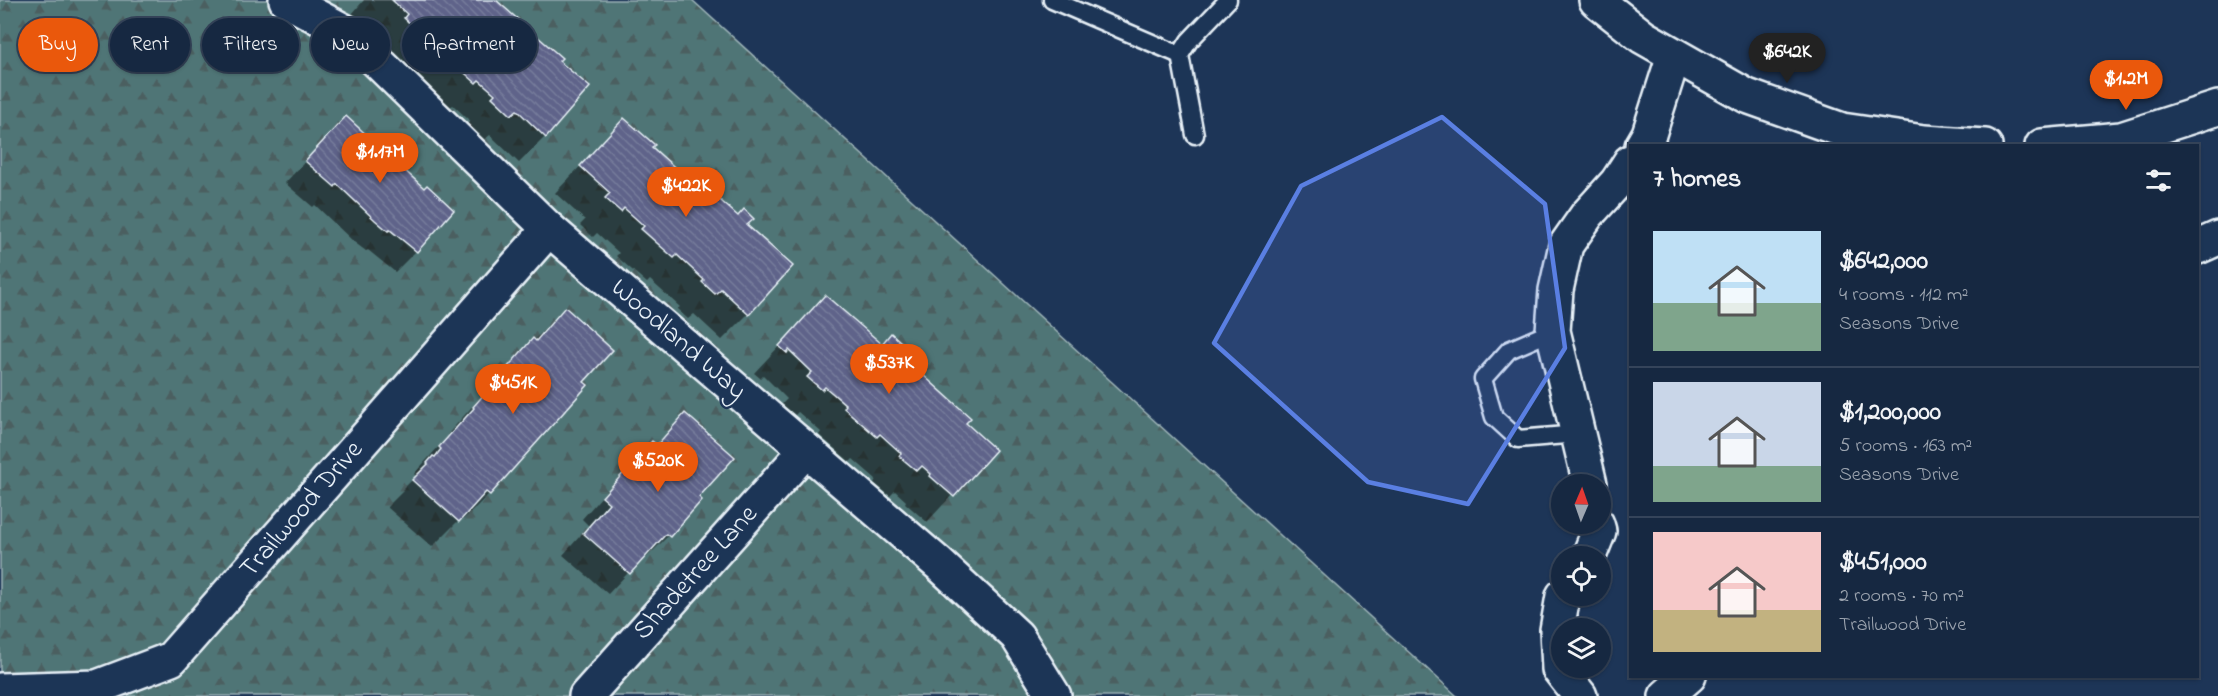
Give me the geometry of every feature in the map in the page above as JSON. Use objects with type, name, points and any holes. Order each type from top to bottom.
[{"type":"street","name":"Woodland Way","points":[[286,0],[348,33],[549,229],[939,564],[1017,636],[1054,696]]},
{"type":"street","points":[[1596,0],[1643,38],[1747,96],[1842,130],[1954,144]]},
{"type":"street","points":[[1643,144],[1649,134],[1674,55]]},
{"type":"street","points":[[2065,144],[2121,139],[2218,108]]},
{"type":"street","points":[[1588,474],[1553,331],[1556,290],[1566,245],[1587,215],[1617,182],[1629,164]]},
{"type":"street","name":"Trailwood Drive","points":[[0,690],[97,687],[171,659],[549,229]]},
{"type":"street","points":[[2199,247],[2218,238]]},
{"type":"street","name":"Shadetree Lane","points":[[586,696],[806,450]]},
{"type":"street","points":[[1561,606],[1557,630],[1559,669],[1580,696]]},
{"type":"street","points":[[1666,696],[1687,678]]},
{"type":"lane","points":[[1052,0],[1180,55]]},
{"type":"lane","points":[[1195,135],[1180,55],[1189,40],[1227,0]]},
{"type":"lane","points":[[1553,331],[1509,350],[1483,379],[1494,417],[1518,439],[1578,434]]},
{"type":"highlighted area","points":[[1442,117],[1545,204],[1565,348],[1468,504],[1368,482],[1214,343],[1301,186]]},
{"type":"green space","points":[[0,0],[692,0],[1457,696],[0,696]]},
{"type":"building","points":[[392,0],[496,0],[516,18],[404,18],[407,14]]},
{"type":"building","points":[[537,36],[562,58],[559,61],[590,87],[546,138],[517,110],[511,115],[492,97],[495,94],[479,80],[476,83],[464,72],[537,72]]},
{"type":"building","points":[[346,116],[371,139],[373,136],[380,140],[392,151],[390,154],[401,163],[399,165],[424,188],[427,185],[454,210],[417,252],[375,220],[337,184],[335,187],[305,161]]},
{"type":"building","points":[[624,118],[655,145],[652,147],[681,173],[685,169],[738,216],[744,209],[754,219],[747,225],[793,266],[749,315],[721,289],[715,294],[702,282],[704,280],[677,255],[674,258],[641,229],[644,226],[624,208],[621,212],[605,198],[610,193],[580,166]]},
{"type":"building","points":[[825,295],[882,344],[891,333],[910,350],[903,357],[971,418],[966,423],[996,450],[954,497],[922,466],[917,471],[899,456],[901,453],[880,434],[877,437],[844,408],[846,405],[825,387],[822,390],[807,377],[812,372],[789,350],[787,353],[779,346]]},
{"type":"building","points":[[565,307],[613,350],[584,382],[588,385],[490,495],[486,492],[459,522],[412,480],[433,456],[435,457],[441,449],[439,447],[533,338],[536,341]]},
{"type":"building","points":[[685,413],[735,457],[699,497],[702,500],[670,537],[666,534],[630,574],[583,533],[609,503],[602,497],[652,441],[657,445]]}]
